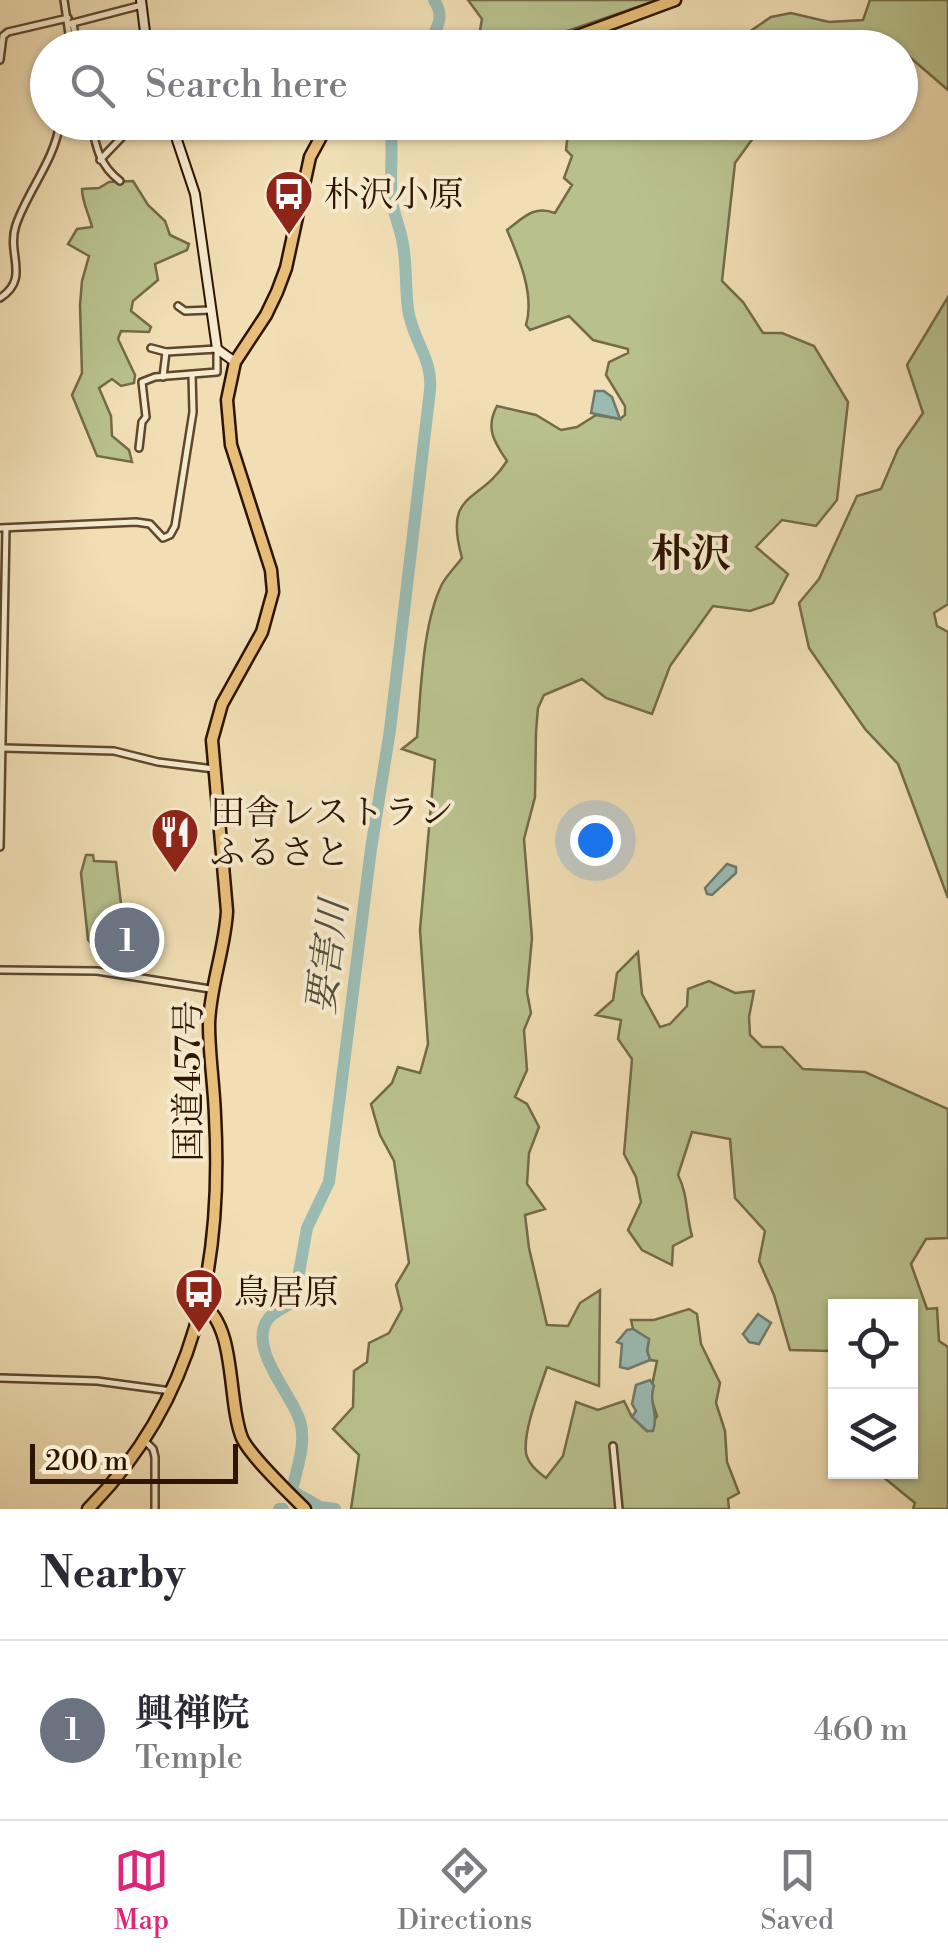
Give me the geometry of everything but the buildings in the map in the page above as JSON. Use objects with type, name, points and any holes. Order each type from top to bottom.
[{"type":"highway","points":[[594,30],[675,0]]},
{"type":"highway","name":"国道457号","points":[[88,1509],[129,1464],[171,1391],[189,1353],[212,1251],[215,1117],[209,1046],[227,912],[214,769],[216,721],[262,632],[272,592],[271,570],[231,445],[228,400],[234,362],[277,292],[310,157],[319,140]]},
{"type":"highway","points":[[202,1304],[217,1319],[224,1336],[242,1438],[305,1509]]},
{"type":"street","points":[[64,0],[71,30]]},
{"type":"street","points":[[0,60],[3,36],[8,32],[70,22],[142,3],[145,30]]},
{"type":"street","points":[[0,298],[12,290],[16,281],[14,228],[39,182],[54,140]]},
{"type":"street","points":[[95,140],[100,160],[120,181]]},
{"type":"street","points":[[100,160],[119,140]]},
{"type":"street","points":[[139,448],[146,417],[142,382],[147,378],[217,372],[195,194],[177,140]]},
{"type":"street","points":[[178,306],[185,311],[210,310]]},
{"type":"street","points":[[151,348],[166,352],[217,349],[234,362]]},
{"type":"street","points":[[163,376],[166,352]]},
{"type":"street","points":[[0,847],[3,528],[136,522],[150,524],[163,538],[170,535],[175,526],[190,434],[192,375]]},
{"type":"street","points":[[1,748],[114,751],[158,762],[214,769]]},
{"type":"street","points":[[0,970],[97,970],[214,990]]},
{"type":"street","points":[[0,1378],[97,1381],[171,1391]]},
{"type":"street","points":[[144,1440],[153,1448],[155,1509]]},
{"type":"street","points":[[613,1446],[619,1509]]},
{"type":"green space","points":[[468,0],[658,0],[570,30],[480,30],[482,19]]},
{"type":"green space","points":[[870,0],[948,0],[948,90],[918,64],[918,30],[752,30],[771,17],[791,13],[829,22],[863,20]]},
{"type":"green space","points":[[567,140],[752,140],[735,163],[722,281],[743,302],[763,333],[782,333],[814,346],[848,402],[837,500],[816,526],[782,520],[756,547],[788,574],[773,603],[750,611],[713,606],[670,666],[652,714],[606,698],[582,679],[544,695],[538,708],[535,797],[524,839],[532,938],[527,992],[531,1013],[524,1030],[527,1070],[515,1097],[527,1104],[539,1127],[529,1153],[527,1184],[545,1209],[525,1215],[547,1325],[568,1326],[580,1303],[600,1290],[599,1386],[547,1367],[529,1421],[527,1457],[546,1478],[563,1456],[576,1402],[598,1410],[624,1401],[632,1417],[647,1431],[657,1416],[650,1395],[657,1361],[650,1360],[649,1339],[633,1329],[631,1320],[654,1320],[689,1309],[697,1314],[701,1344],[720,1383],[716,1403],[725,1431],[727,1462],[739,1493],[728,1499],[729,1509],[351,1509],[359,1455],[333,1429],[353,1407],[354,1371],[367,1362],[369,1343],[389,1333],[402,1309],[396,1285],[409,1263],[394,1161],[380,1135],[371,1104],[392,1083],[398,1067],[420,1073],[428,1044],[420,930],[435,760],[402,749],[417,737],[430,619],[442,584],[462,558],[457,536],[461,509],[507,461],[493,435],[497,406],[536,415],[561,430],[577,427],[596,415],[620,419],[625,415],[625,406],[606,375],[609,362],[628,353],[628,349],[593,340],[569,316],[530,330],[526,325],[529,301],[507,230],[535,211],[555,213],[572,185],[564,178],[572,156],[566,150]]},
{"type":"green space","points":[[133,181],[148,205],[165,221],[170,235],[189,244],[187,250],[155,264],[158,280],[133,301],[131,311],[151,327],[149,332],[121,331],[118,339],[135,375],[134,383],[121,386],[112,379],[99,388],[111,416],[112,436],[129,450],[132,462],[97,456],[72,395],[82,373],[80,305],[89,256],[68,244],[77,229],[92,227],[82,189]]},
{"type":"green space","points":[[948,297],[948,604],[934,613],[937,626],[948,632],[948,898],[898,764],[865,729],[809,648],[799,603],[819,579],[857,496],[881,489],[898,449],[923,413],[907,365]]},
{"type":"green space","points":[[86,855],[93,855],[94,861],[116,862],[122,912],[104,917],[106,957],[96,957],[88,940],[81,873]]},
{"type":"green space","points":[[638,952],[642,994],[660,1027],[670,1024],[687,1006],[688,989],[709,981],[735,993],[754,991],[750,1035],[762,1047],[782,1047],[803,1069],[865,1072],[948,1109],[948,1238],[926,1239],[911,1264],[927,1309],[937,1308],[939,1341],[948,1347],[948,1509],[913,1509],[915,1503],[886,1479],[918,1479],[918,1299],[828,1299],[828,1351],[790,1350],[759,1261],[765,1231],[735,1198],[730,1139],[692,1132],[678,1175],[692,1236],[673,1246],[672,1265],[642,1250],[628,1230],[641,1202],[636,1177],[624,1154],[632,1059],[618,1039],[621,1020],[596,1015],[613,1000],[617,973]]},
{"type":"water","points":[[595,391],[612,397],[620,419],[591,413]]},
{"type":"water","points":[[727,864],[736,867],[736,873],[712,895],[707,894],[705,888]]},
{"type":"water","points":[[758,1314],[771,1323],[759,1344],[749,1342],[743,1334]]},
{"type":"water","points":[[633,1329],[649,1339],[650,1360],[628,1369],[620,1367],[622,1344],[617,1342],[627,1330]]},
{"type":"water","points":[[650,1380],[654,1386],[655,1425],[653,1431],[647,1431],[632,1417],[636,1411],[632,1404],[636,1385]]},
{"type":"waterway","name":"要害川","points":[[434,0],[439,13],[435,30]]},
{"type":"waterway","name":"要害川","points":[[335,1509],[320,1507],[292,1491],[302,1429],[267,1357],[263,1331],[270,1316],[294,1301],[307,1228],[329,1182],[390,730],[430,390],[428,368],[408,309],[404,247],[392,201],[392,140]]},
{"type":"place","name":"朴沢小原","points":[[289,236]]},
{"type":"place","name":"田舎レストラン ふるさと","points":[[175,874]]},
{"type":"place","name":"興禅院","points":[[127,940]]},
{"type":"place","name":"鳥居原","points":[[199,1334]]},
{"type":"district","name":"朴沢","points":[[691,553]]}]
